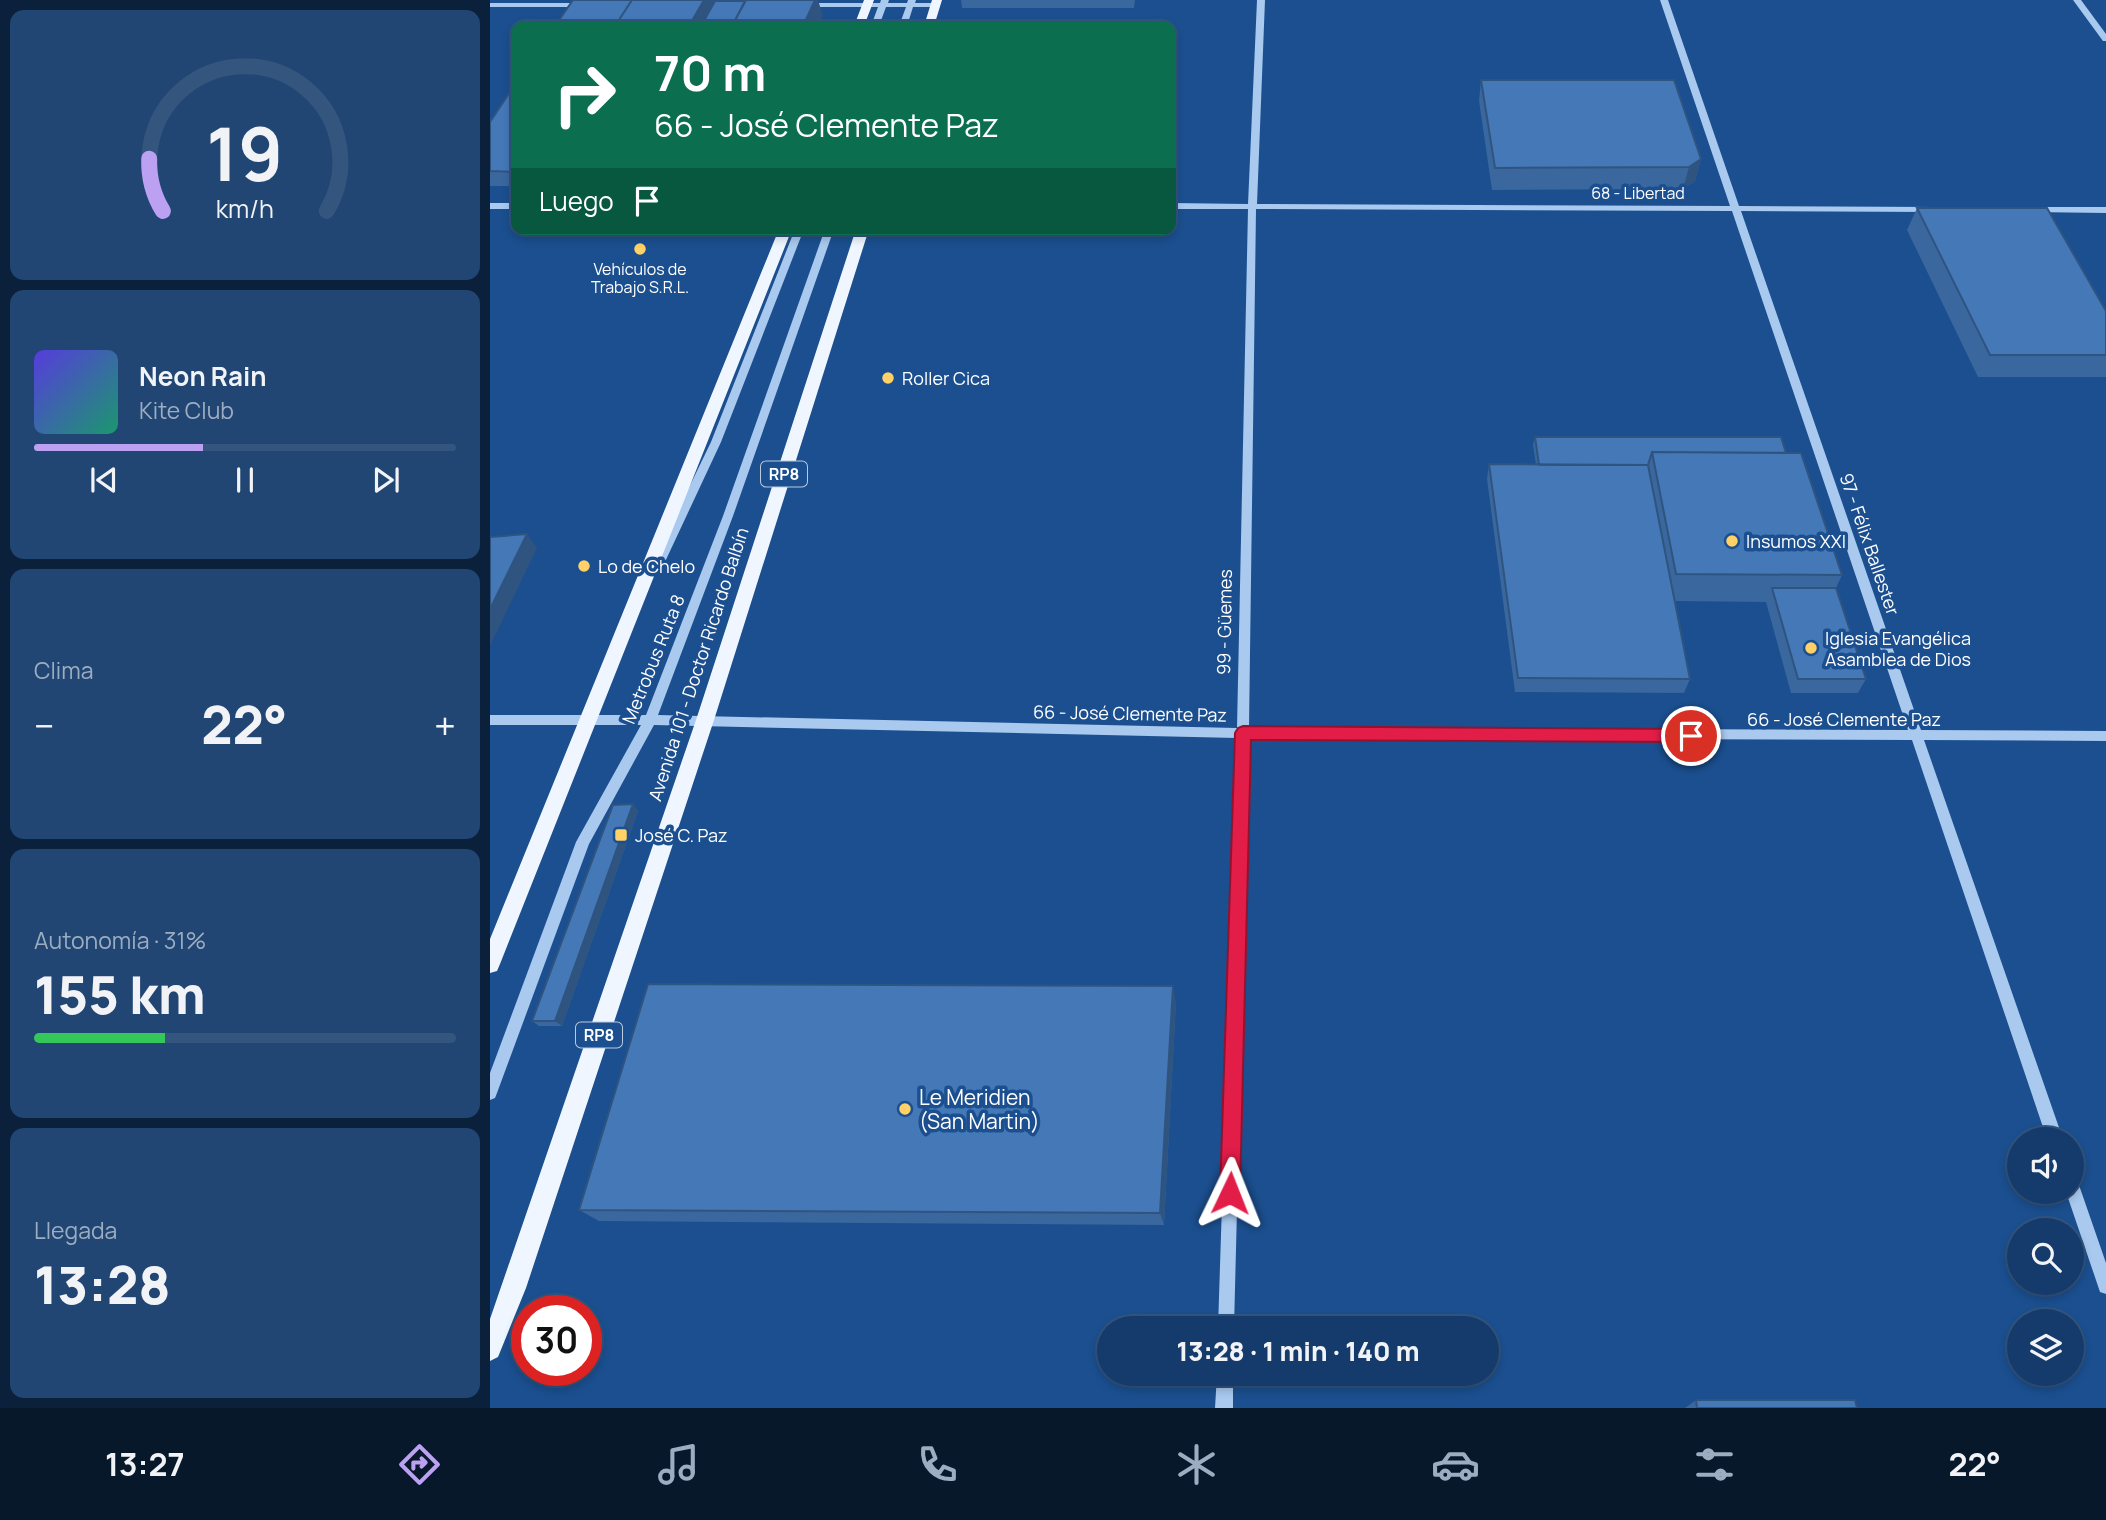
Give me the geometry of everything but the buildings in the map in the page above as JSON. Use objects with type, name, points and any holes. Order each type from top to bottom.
[{"type":"main road","points":[[930,21],[936,2]]},
{"type":"main road","points":[[861,21],[868,3]]},
{"type":"main road","points":[[490,964],[784,235]]},
{"type":"main road","name":"Avenida 101 - Doctor Ricardo Balbín","points":[[490,1349],[514,1289],[705,720],[861,235]]},
{"type":"street","name":"99 - Güemes","points":[[1226,1316],[1243,733],[1252,207],[1261,0]]},
{"type":"street","name":"97 - Félix Ballester","points":[[1664,0],[2051,1127]]},
{"type":"street","points":[[2077,0],[2106,39]]},
{"type":"street","points":[[877,21],[884,2]]},
{"type":"street","points":[[905,21],[911,2]]},
{"type":"street","points":[[797,5],[936,2]]},
{"type":"street","points":[[490,5],[602,5]]},
{"type":"street","points":[[490,206],[511,206]]},
{"type":"street","name":"68 - Libertad","points":[[1176,206],[1942,209]]},
{"type":"street","points":[[2024,210],[2106,210]]},
{"type":"street","name":"Metrobus Ruta 8","points":[[617,650],[716,442],[798,235]]},
{"type":"street","name":"Metrobus Ruta 8","points":[[490,1093],[583,842],[650,720],[728,516],[828,235]]},
{"type":"street","name":"66 - José Clemente Paz","points":[[490,720],[705,720],[1243,733],[2106,736]]},
{"type":"street","points":[[2078,1204],[2106,1286]]},
{"type":"street","points":[[1224,1408],[1225,1386]]},
{"type":"place","name":"Vehículos de Trabajo S.R.L.","points":[[640,249]]},
{"type":"place","name":"Roller Cica","points":[[888,378]]},
{"type":"place","name":"Insumos XXI","points":[[1732,541]]},
{"type":"place","name":"Lo de Chelo","points":[[584,566]]},
{"type":"place","name":"Iglesia Evangélica Asamblea de Dios","points":[[1811,648]]},
{"type":"place","name":"José C. Paz","points":[[621,835]]},
{"type":"place","name":"Le Meridien (San Martin)","points":[[905,1109]]},
{"type":"route","points":[[1230,1193],[1243,733],[1691,736]]}]
